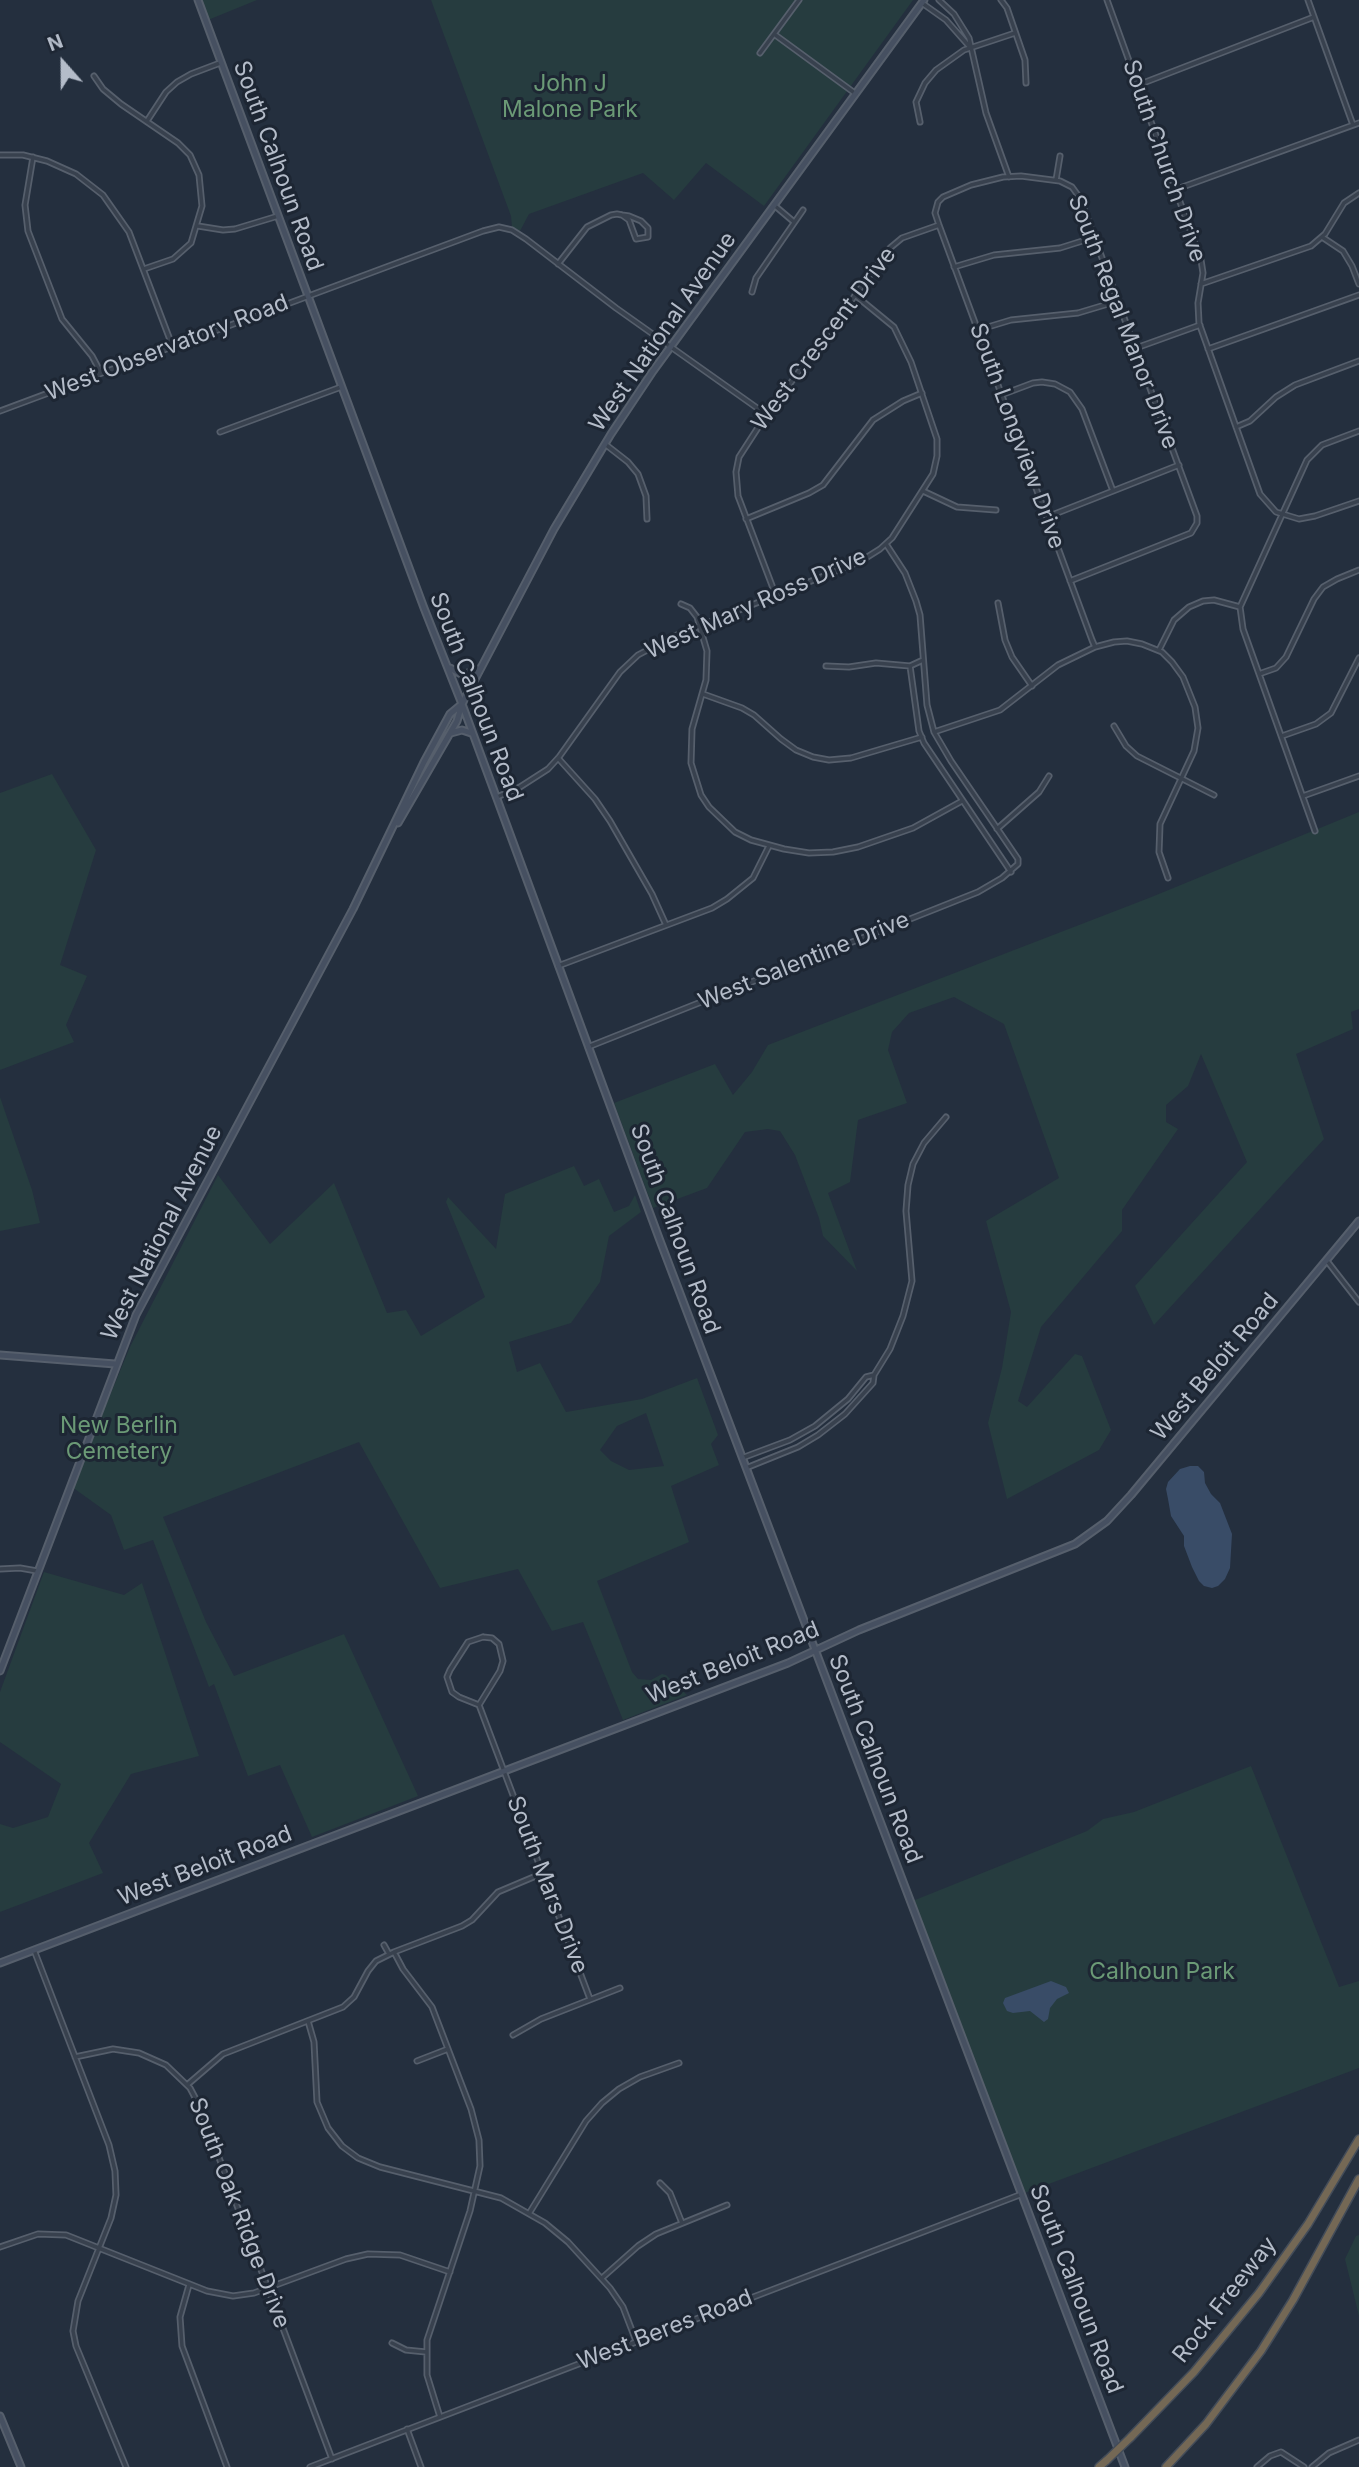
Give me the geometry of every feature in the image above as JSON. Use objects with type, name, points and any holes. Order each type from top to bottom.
[{"type":"highway","name":"Rock Freeway","points":[[1099,2467],[1194,2372],[1259,2293],[1308,2224],[1359,2139]]},
{"type":"highway","points":[[1166,2467],[1213,2415],[1261,2351],[1303,2283],[1359,2179]]},
{"type":"main road","name":"South Calhoun Road","points":[[198,0],[746,1468],[1125,2467]]},
{"type":"main road","name":"West National Avenue","points":[[0,1671],[136,1315],[394,828],[457,721],[462,704],[554,529],[605,444],[671,347],[923,1]]},
{"type":"main road","points":[[448,667],[463,675],[481,667]]},
{"type":"main road","name":"West National Avenue","points":[[394,828],[398,813],[450,714],[462,704]]},
{"type":"main road","points":[[447,738],[458,730],[473,733]]},
{"type":"main road","name":"West Beloit Road","points":[[0,1963],[713,1692],[1063,1550],[1096,1530],[1130,1495],[1359,1221]]},
{"type":"main road","points":[[0,1355],[116,1364]]},
{"type":"main road","points":[[0,2416],[21,2467]]},
{"type":"street","points":[[760,53],[799,0]]},
{"type":"street","points":[[939,0],[963,25],[970,38],[991,130],[1009,177]]},
{"type":"street","points":[[1000,0],[1007,8],[1026,66],[1027,83]]},
{"type":"street","name":"South Church Drive","points":[[1107,0],[1201,260],[1198,303],[1200,325],[1208,349],[1260,494],[1268,506],[1281,515]]},
{"type":"street","points":[[1308,0],[1353,125]]},
{"type":"street","points":[[923,1],[946,20],[970,47]]},
{"type":"street","points":[[1138,85],[1314,17]]},
{"type":"street","points":[[920,122],[916,102],[925,83],[944,63],[970,47],[1015,33]]},
{"type":"street","points":[[774,34],[856,94]]},
{"type":"street","points":[[147,121],[166,92],[177,82],[220,63]]},
{"type":"street","points":[[94,76],[114,99],[178,143],[196,167],[202,191],[202,206],[191,243],[184,252],[170,260],[144,269]]},
{"type":"street","points":[[1176,189],[1359,123]]},
{"type":"street","points":[[0,155],[33,157],[56,164],[76,174],[103,195],[129,232],[172,345]]},
{"type":"street","points":[[1056,180],[1060,156]]},
{"type":"street","points":[[33,157],[25,205],[28,231],[62,319],[92,356],[101,373]]},
{"type":"street","name":"South Regal Manor Drive","points":[[939,225],[936,208],[943,197],[971,186],[1009,177],[1056,180],[1070,186],[1076,192],[1094,237],[1179,465],[1197,516],[1196,526],[1186,535],[1070,581]]},
{"type":"street","points":[[1201,284],[1305,248],[1322,237],[1339,208],[1359,193]]},
{"type":"street","points":[[774,205],[794,222]]},
{"type":"street","points":[[751,292],[756,278],[803,210]]},
{"type":"street","points":[[558,264],[587,227],[605,217],[622,215],[646,224],[648,237],[636,239],[629,220],[622,215]]},
{"type":"street","points":[[198,226],[235,229],[278,216]]},
{"type":"street","name":"South Longview Drive","points":[[939,225],[1095,648]]},
{"type":"street","name":"West Crescent Drive","points":[[746,519],[737,496],[739,457],[767,415],[897,241],[939,225]]},
{"type":"street","name":"West Observatory Road","points":[[0,411],[492,228],[512,230],[767,415]]},
{"type":"street","points":[[954,267],[994,255],[1060,248],[1094,237]]},
{"type":"street","points":[[1322,237],[1343,251],[1359,285]]},
{"type":"street","name":"West Mary Ross Drive","points":[[495,797],[534,779],[558,758],[628,663],[651,646],[861,561],[886,544],[933,474],[937,439],[922,393],[894,327],[855,295]]},
{"type":"street","points":[[1208,349],[1359,295]]},
{"type":"street","points":[[978,330],[1011,320],[1078,313],[1118,301]]},
{"type":"street","points":[[1135,348],[1200,325]]},
{"type":"street","points":[[1236,427],[1250,421],[1276,397],[1295,385],[1359,361]]},
{"type":"street","points":[[1001,395],[1042,382],[1055,384],[1070,392],[1082,409],[1113,491]]},
{"type":"street","points":[[220,432],[341,387]]},
{"type":"street","points":[[776,596],[746,519],[824,485],[873,420],[903,401],[922,393]]},
{"type":"street","points":[[1315,831],[1243,629],[1240,607],[1305,464],[1314,451],[1326,443],[1359,431]]},
{"type":"street","points":[[605,444],[628,462],[638,474],[646,496],[647,519]]},
{"type":"street","points":[[1046,517],[1179,465]]},
{"type":"street","points":[[923,491],[957,507],[996,510]]},
{"type":"street","points":[[1281,515],[1295,519],[1308,518],[1359,501]]},
{"type":"street","points":[[886,544],[905,573],[916,601],[927,705],[934,732],[998,829],[1039,792],[1049,776]]},
{"type":"street","points":[[1259,674],[1276,668],[1286,657],[1314,599],[1323,587],[1359,570]]},
{"type":"street","points":[[1159,651],[1174,620],[1189,607],[1214,600],[1240,607]]},
{"type":"street","points":[[998,603],[1005,640],[1012,657],[1032,686]]},
{"type":"street","points":[[681,604],[692,610],[700,626],[708,659],[703,694],[692,729],[691,763],[701,795],[721,821],[735,832],[769,846],[809,853],[833,852],[858,847],[913,828],[962,801]]},
{"type":"street","points":[[934,732],[1000,710],[1058,665],[1095,648],[1127,641],[1159,651],[1183,677],[1197,717],[1197,741],[1163,814],[1158,833],[1159,852],[1168,878]]},
{"type":"street","points":[[1281,736],[1327,718],[1339,702],[1359,658]]},
{"type":"street","points":[[826,666],[849,667],[876,663],[910,666],[923,660]]},
{"type":"street","points":[[910,666],[922,737],[1011,872]]},
{"type":"street","points":[[703,694],[742,708],[796,750],[813,757],[851,758],[922,737]]},
{"type":"street","points":[[1114,726],[1131,752],[1214,795]]},
{"type":"street","points":[[558,758],[595,799],[610,821],[652,894],[666,925]]},
{"type":"street","points":[[1303,796],[1359,776]]},
{"type":"street","name":"West Salentine Drive","points":[[588,1047],[978,892],[1016,867],[1018,859],[998,829]]},
{"type":"street","points":[[558,966],[712,908],[742,889],[760,867],[769,846]]},
{"type":"street","points":[[746,1468],[799,1447],[818,1435],[850,1409],[873,1383],[874,1375],[890,1349],[903,1316],[912,1281],[906,1211],[913,1164],[924,1143],[946,1117]]},
{"type":"street","points":[[1327,1261],[1359,1301]]},
{"type":"street","points":[[743,1458],[813,1428],[844,1402],[866,1377],[874,1375]]},
{"type":"street","points":[[844,1402],[850,1409]]},
{"type":"street","points":[[813,1428],[818,1435]]},
{"type":"street","points":[[2,1575],[0,1569],[20,1568],[37,1572]]},
{"type":"street","points":[[482,1637],[492,1638],[499,1644],[503,1661],[480,1705],[459,1698],[452,1692],[447,1677],[468,1642],[482,1637]]},
{"type":"street","name":"South Mars Drive","points":[[480,1705],[590,1999]]},
{"type":"street","points":[[187,2085],[223,2054],[327,2014],[349,2002],[372,1965],[392,1953],[462,1926],[472,1920],[498,1892],[542,1874]]},
{"type":"street","points":[[384,1945],[427,1999],[471,2109],[479,2140],[480,2166],[475,2190],[430,2327],[426,2352],[428,2383],[440,2417]]},
{"type":"street","points":[[34,1950],[109,2145],[115,2171],[114,2207],[78,2301],[73,2331],[76,2347],[126,2467]]},
{"type":"street","points":[[513,2035],[541,2019],[620,1988]]},
{"type":"street","points":[[308,2021],[314,2042],[314,2079],[318,2108],[328,2128],[342,2146],[358,2158],[380,2167],[475,2190],[501,2198],[530,2213],[558,2233],[602,2278],[623,2307],[636,2341]]},
{"type":"street","name":"South Oak Ridge Drive","points":[[75,2057],[113,2049],[139,2053],[166,2065],[187,2085],[200,2107],[332,2459]]},
{"type":"street","points":[[417,2061],[448,2049]]},
{"type":"street","points":[[530,2213],[586,2122],[602,2102],[640,2077],[679,2063]]},
{"type":"street","points":[[660,2183],[670,2193],[681,2223]]},
{"type":"street","name":"West Beres Road","points":[[310,2467],[1021,2194]]},
{"type":"street","points":[[602,2278],[647,2240],[681,2223],[727,2206]]},
{"type":"street","points":[[0,2247],[23,2238],[48,2233],[66,2235],[189,2285],[233,2296],[268,2288],[346,2259],[368,2254],[410,2257],[450,2272]]},
{"type":"street","points":[[189,2285],[180,2317],[182,2346],[227,2467]]},
{"type":"street","points":[[392,2343],[406,2350],[426,2352]]},
{"type":"street","points":[[407,2430],[421,2467]]},
{"type":"street","points":[[1312,2467],[1329,2453],[1359,2440]]},
{"type":"street","points":[[1257,2467],[1270,2456],[1281,2452],[1304,2467]]},
{"type":"green space","points":[[201,0],[257,0],[208,20]]},
{"type":"green space","name":"John J Malone Park","points":[[431,0],[913,0],[764,206],[706,163],[674,200],[643,173],[529,214],[520,231],[512,227],[511,216]]},
{"type":"green space","points":[[52,774],[96,850],[60,965],[87,976],[66,1025],[74,1042],[0,1070],[0,793]]},
{"type":"green space","points":[[1359,812],[1359,1009],[1351,1012],[1353,1029],[1296,1054],[1324,1139],[1154,1325],[1135,1286],[1247,1162],[1201,1054],[1188,1086],[1166,1105],[1166,1122],[1178,1129],[1122,1210],[1122,1231],[1041,1327],[1018,1401],[1027,1407],[1075,1354],[1082,1356],[1111,1430],[1099,1450],[1007,1499],[988,1423],[1002,1368],[1011,1312],[986,1221],[1059,1178],[1004,1024],[954,997],[909,1013],[892,1032],[888,1050],[907,1103],[858,1120],[850,1182],[828,1193],[857,1271],[823,1236],[819,1218],[795,1155],[780,1131],[768,1129],[745,1132],[707,1188],[653,1208],[614,1103],[715,1064],[733,1095],[752,1072],[768,1045],[1149,898]]},
{"type":"green space","points":[[0,1097],[32,1190],[40,1223],[0,1231]]},
{"type":"green space","name":"New Berlin Cemetery","points":[[574,1166],[584,1186],[599,1179],[614,1212],[629,1206],[635,1195],[641,1212],[609,1236],[600,1282],[571,1323],[509,1342],[517,1372],[540,1363],[566,1412],[642,1399],[697,1378],[718,1435],[711,1444],[719,1465],[671,1486],[689,1542],[597,1581],[632,1672],[638,1679],[651,1680],[662,1674],[666,1675],[687,1695],[623,1720],[583,1622],[552,1631],[518,1569],[440,1588],[359,1442],[163,1517],[206,1622],[234,1676],[344,1634],[418,1796],[312,1837],[280,1765],[248,1776],[214,1684],[209,1687],[153,1540],[124,1550],[111,1515],[72,1487],[130,1347],[218,1175],[270,1244],[334,1183],[387,1313],[406,1310],[421,1336],[485,1297],[446,1202],[448,1197],[496,1249],[505,1194]],"holes":[[[646,1413],[664,1466],[629,1470],[611,1461],[600,1450],[617,1426]]]},
{"type":"green space","points":[[44,1572],[124,1595],[142,1583],[199,1756],[131,1774],[89,1843],[103,1873],[0,1912],[0,1824],[13,1828],[48,1817],[61,1784],[0,1742],[0,1692]]},
{"type":"green space","name":"Calhoun Park","points":[[1251,1766],[1339,1987],[1359,1981],[1359,2068],[1022,2194],[910,1902],[1087,1831],[1103,1819],[1134,1812]]},
{"type":"green space","points":[[1359,2235],[1359,2316],[1345,2259]]},
{"type":"water","points":[[1198,1466],[1204,1472],[1205,1483],[1220,1503],[1232,1534],[1230,1568],[1225,1579],[1212,1588],[1199,1581],[1192,1567],[1184,1546],[1184,1536],[1171,1516],[1166,1489],[1168,1482],[1180,1469]]},
{"type":"water","points":[[1051,1981],[1066,1987],[1069,1993],[1057,1999],[1044,2022],[1030,2011],[1007,2011],[1003,2003],[1005,1998]]}]
